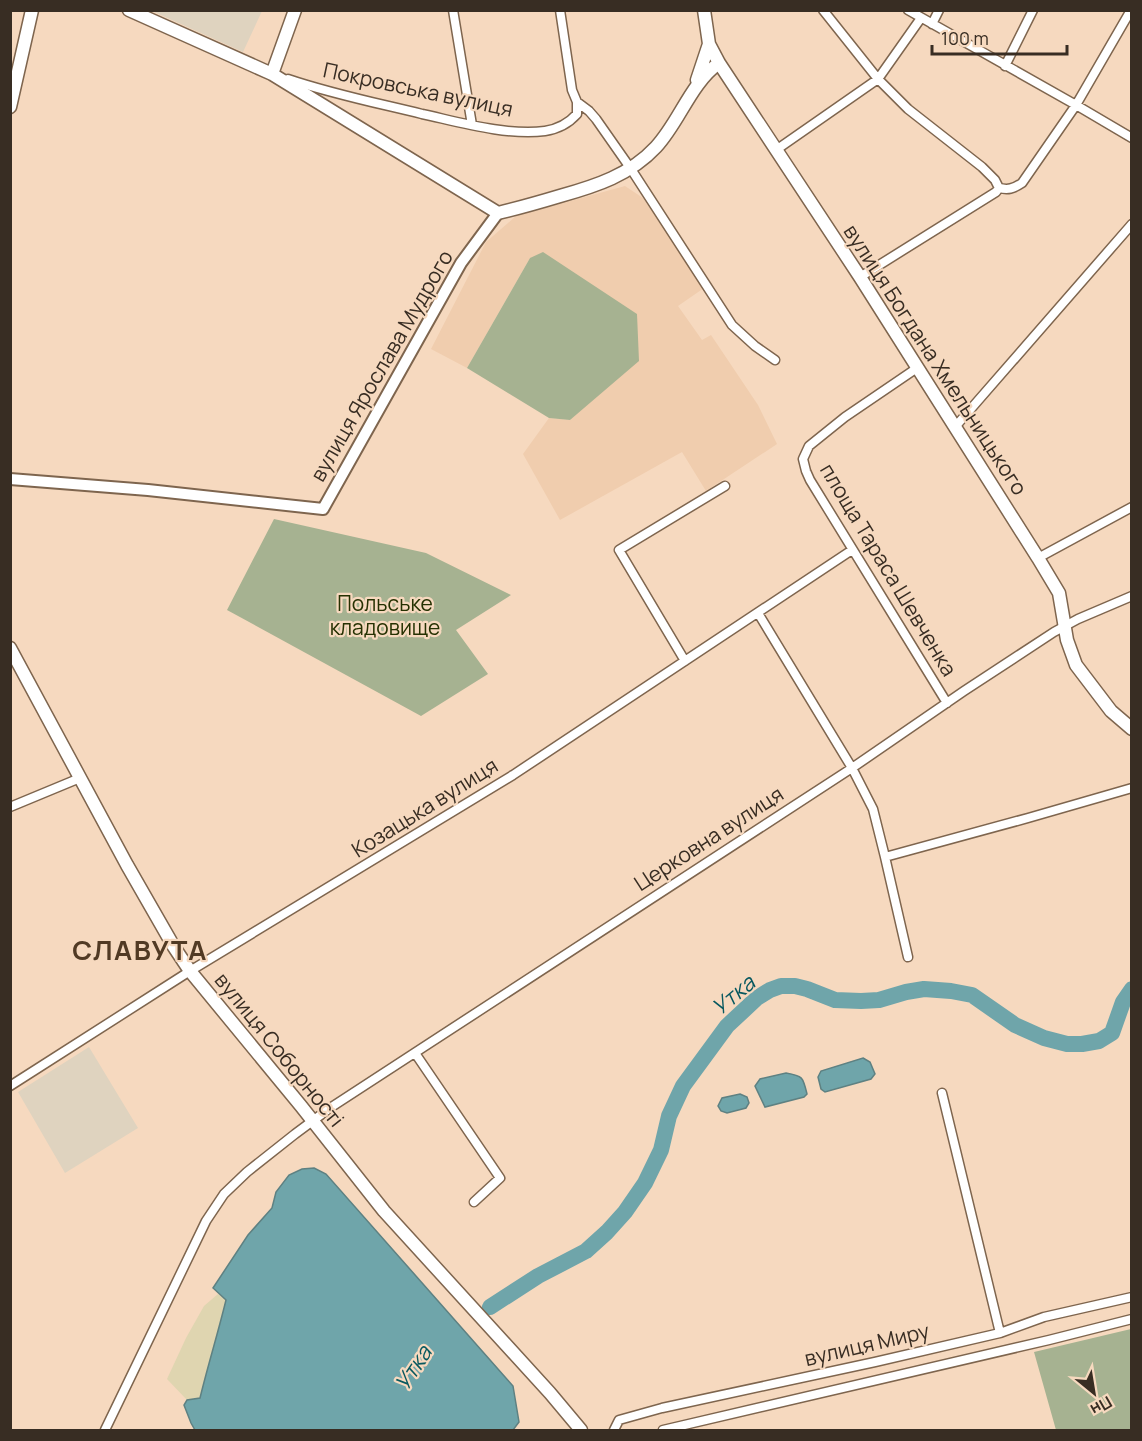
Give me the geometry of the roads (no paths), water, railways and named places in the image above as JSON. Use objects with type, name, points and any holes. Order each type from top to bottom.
[{"type":"main road","points":[[10,106],[32,10]]},
{"type":"main road","name":"Покровська вулиця","points":[[129,10],[272,74],[498,213]]},
{"type":"main road","points":[[272,74],[295,10]]},
{"type":"main road","name":"вулиця Богдана Хмельницького","points":[[704,10],[709,44],[719,63],[860,277],[1059,593],[1064,627],[1076,665],[1110,711],[1131,729]]},
{"type":"main road","points":[[693,90],[709,44]]},
{"type":"main road","points":[[498,213],[599,184],[631,169],[656,147],[693,90],[709,70],[719,63]]},
{"type":"main road","points":[[693,90],[711,78],[728,77]]},
{"type":"main road","name":"вулиця Соборності","points":[[10,648],[127,865],[190,972],[384,1211],[582,1431]]},
{"type":"street","points":[[453,10],[472,125]]},
{"type":"street","points":[[560,10],[572,90],[577,102],[596,119],[631,169],[732,325],[775,360]]},
{"type":"street","points":[[823,10],[878,79],[908,109],[981,167],[995,180],[999,188]]},
{"type":"street","points":[[908,10],[1131,138]]},
{"type":"street","points":[[932,24],[939,10]]},
{"type":"street","points":[[1005,66],[1033,10]]},
{"type":"street","points":[[999,188],[1008,190],[1022,183],[1076,105],[1131,10]]},
{"type":"street","points":[[776,150],[878,79],[921,18]]},
{"type":"street","name":"Покровська вулиця","points":[[272,74],[321,91],[472,125],[510,130],[546,131],[570,122],[577,114],[577,102]]},
{"type":"street","points":[[860,277],[999,188]]},
{"type":"street","name":"вулиця Ярослава Мудрого","points":[[10,479],[148,490],[323,509],[461,263],[498,213]]},
{"type":"street","points":[[955,427],[1131,224]]},
{"type":"street","name":"площа Тараса Шевченка","points":[[917,368],[845,417],[816,440],[805,452],[803,464],[810,480],[852,550],[947,703]]},
{"type":"street","points":[[685,661],[619,550],[725,486]]},
{"type":"street","points":[[1038,558],[1131,507]]},
{"type":"street","name":"Козацька вулиця","points":[[10,1086],[190,972],[513,775],[852,550]]},
{"type":"street","name":"Церковна вулиця","points":[[105,1431],[206,1221],[224,1194],[247,1172],[312,1121],[852,768],[947,703],[1064,627],[1131,596]]},
{"type":"street","points":[[758,613],[852,768],[873,809],[908,957]]},
{"type":"street","points":[[10,807],[80,778]]},
{"type":"street","points":[[885,857],[1131,788]]},
{"type":"street","points":[[415,1053],[500,1178],[474,1202]]},
{"type":"street","points":[[942,1093],[1000,1333]]},
{"type":"street","name":"вулиця Миру","points":[[614,1431],[619,1420],[662,1408],[1000,1333],[1044,1317],[1131,1298]]},
{"type":"street","name":"вулиця Миру","points":[[663,1431],[1131,1319]]},
{"type":"water","points":[[863,1058],[870,1062],[875,1074],[871,1079],[825,1092],[821,1089],[818,1077],[821,1071]]},
{"type":"water","points":[[786,1073],[801,1078],[807,1094],[804,1097],[765,1107],[755,1086],[760,1079]]},
{"type":"water","points":[[740,1094],[747,1097],[749,1103],[746,1108],[727,1113],[721,1111],[718,1106],[722,1098]]},
{"type":"water","points":[[314,1168],[326,1174],[513,1386],[519,1422],[513,1430],[195,1430],[184,1405],[187,1400],[200,1398],[226,1300],[213,1288],[248,1235],[272,1208],[276,1192],[289,1175],[302,1169]]},
{"type":"waterway","name":"Утка","points":[[490,1307],[538,1276],[586,1251],[625,1212],[645,1183],[661,1150],[669,1116],[683,1086],[727,1026],[757,998],[770,990],[781,986],[795,986],[835,1000],[861,1001],[879,1000],[924,989],[951,991],[972,995],[1015,1025],[1044,1038],[1067,1044],[1082,1044],[1099,1041],[1112,1033],[1123,1002],[1132,989]]},
{"type":"district","name":"СЛАВУТА","points":[[140,951]]},
{"type":"park label","name":"Польське кладовище","points":[[385,616]]}]
